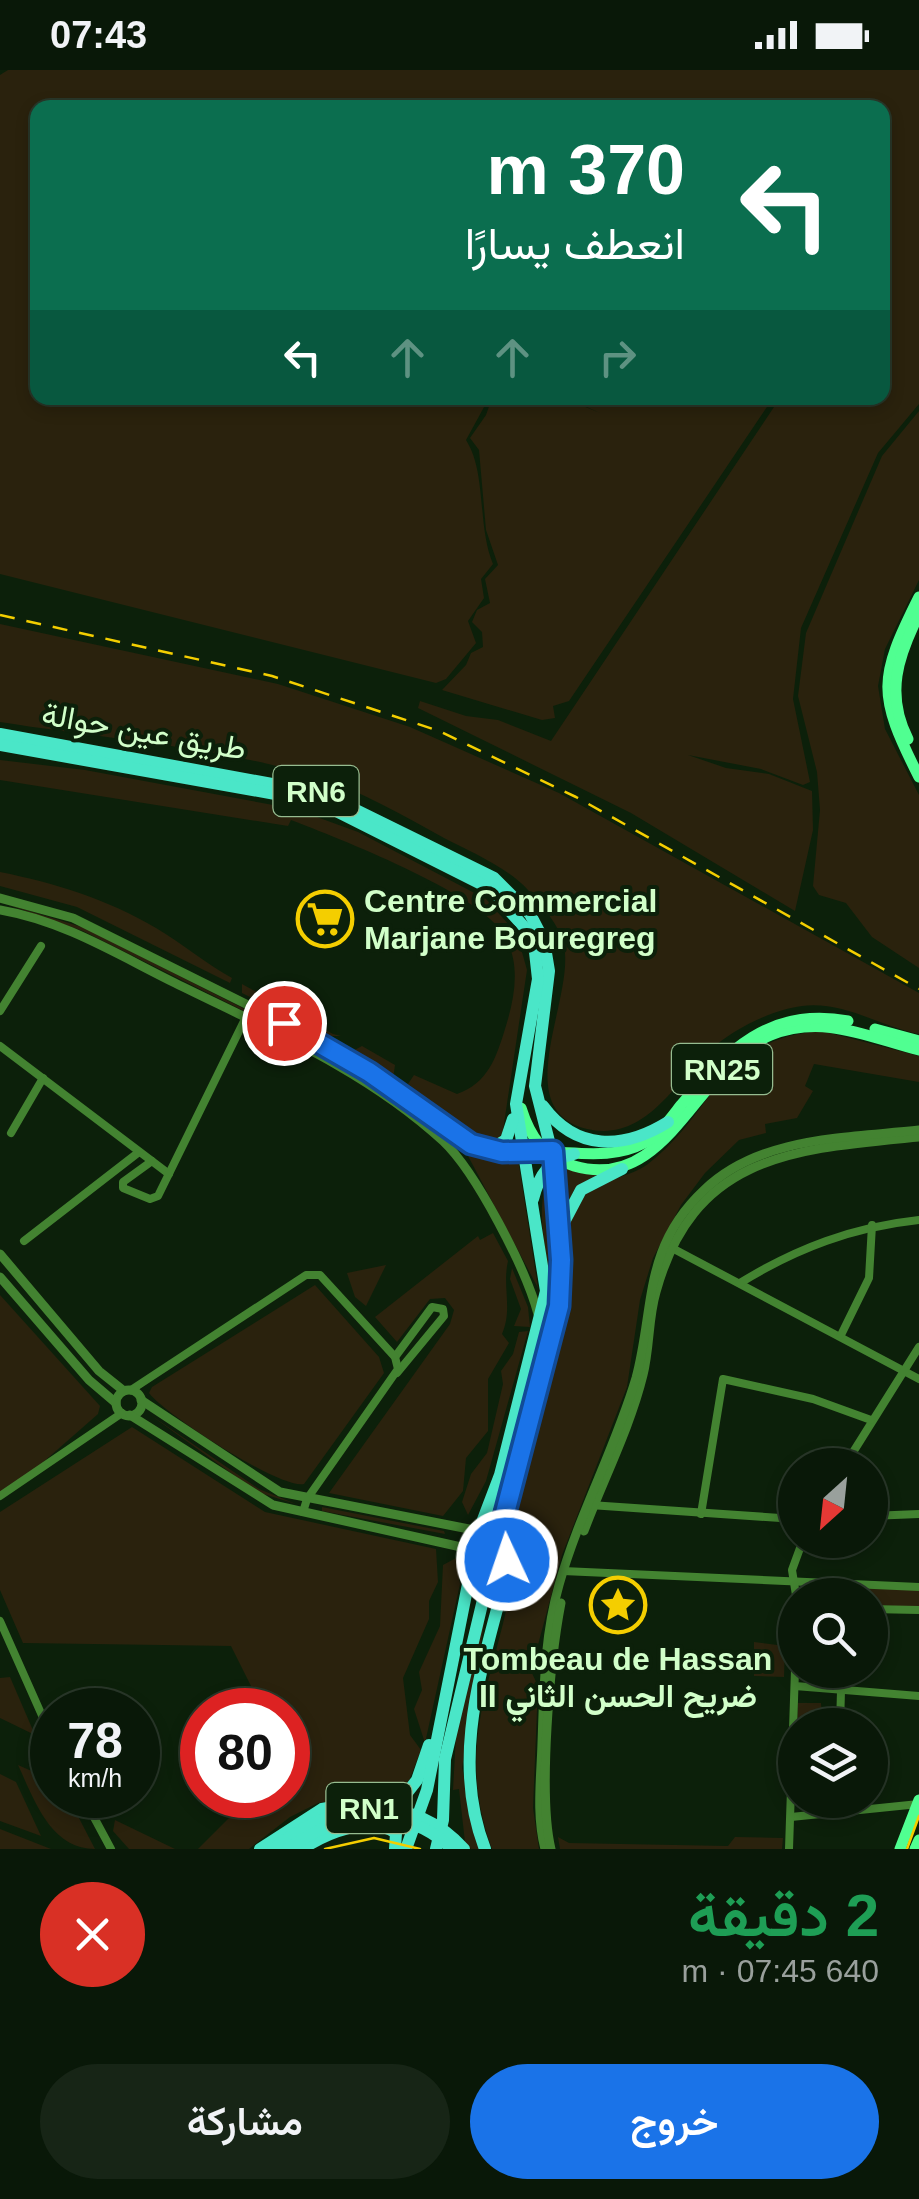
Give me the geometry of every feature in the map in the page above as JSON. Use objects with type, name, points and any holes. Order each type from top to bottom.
[{"type":"highway","name":"طريق عين حوالة","points":[[0,734],[283,784],[357,807],[510,890],[540,932],[550,981],[537,1056],[537,1098]]},
{"type":"highway","name":"طريق عين حوالة","points":[[0,745],[314,803],[477,881],[510,905],[535,952],[537,992],[518,1078]]},
{"type":"highway","name":"RN6","points":[[518,1078],[517,1112],[523,1152]]},
{"type":"highway","name":"RN6","points":[[537,1098],[550,1154]]},
{"type":"highway","points":[[537,1098],[561,1127],[592,1141],[624,1141],[668,1122]]},
{"type":"highway","points":[[489,1150],[506,1140],[517,1112]]},
{"type":"highway","points":[[406,1849],[424,1802],[477,1528],[500,1475],[540,1331],[546,1278],[523,1152]]},
{"type":"highway","points":[[533,1202],[550,1154]]},
{"type":"highway","name":"RN25","points":[[436,1849],[443,1820],[445,1760],[556,1318],[562,1271],[550,1154],[574,1154]]},
{"type":"highway","name":"RN25","points":[[559,1238],[575,1197],[622,1169]]},
{"type":"highway","points":[[477,1528],[502,1537],[507,1571],[468,1741],[470,1790],[486,1849]]},
{"type":"highway","points":[[472,1551],[493,1558]]},
{"type":"highway","points":[[260,1849],[322,1809],[406,1794],[417,1780],[440,1726]]},
{"type":"highway","name":"RN1","points":[[273,1849],[328,1815],[370,1808],[426,1819],[464,1849]]},
{"type":"highway","name":"RN1","points":[[288,1849],[325,1827],[373,1817],[420,1826],[452,1849]]},
{"type":"highway","points":[[302,1849],[334,1833],[365,1827],[393,1831],[395,1849]]},
{"type":"main road","points":[[919,597],[893,650],[886,681],[892,724],[919,777]]},
{"type":"main road","points":[[919,614],[901,652],[895,691],[900,721],[919,760]]},
{"type":"main road","name":"RN25","points":[[574,1154],[636,1147],[668,1122],[730,1050],[772,1025],[809,1017],[834,1018],[919,1041]]},
{"type":"main road","name":"RN25","points":[[523,1152],[550,1154],[592,1170],[622,1169],[655,1149],[728,1063],[766,1037],[822,1025],[919,1050]]},
{"type":"main road","points":[[518,1078],[524,1118],[550,1154]]},
{"type":"main road","points":[[900,1849],[918,1803]]},
{"type":"main road","points":[[916,1849],[919,1840]]},
{"type":"street","points":[[0,898],[73,918],[284,1023],[369,1072],[462,1139],[489,1150],[523,1152]]},
{"type":"street","points":[[0,910],[76,933],[246,1018],[349,1073],[413,1117],[454,1153],[472,1178],[535,1303],[540,1331]]},
{"type":"street","points":[[0,1011],[41,946]]},
{"type":"street","points":[[152,1161],[123,1182],[123,1188],[153,1199],[246,1018]]},
{"type":"street","points":[[0,1046],[168,1174]]},
{"type":"street","points":[[12,1133],[43,1078]]},
{"type":"street","points":[[590,1505],[642,1382],[653,1303],[672,1248],[699,1204],[752,1166],[808,1150],[919,1133]]},
{"type":"street","points":[[548,1849],[540,1821],[549,1631],[566,1571],[635,1380],[654,1277],[670,1236],[694,1200],[737,1166],[780,1149],[919,1133]]},
{"type":"street","points":[[24,1241],[140,1152]]},
{"type":"street","points":[[740,1283],[782,1258],[872,1225],[919,1220]]},
{"type":"street","points":[[841,1335],[868,1278],[872,1225]]},
{"type":"street","points":[[672,1248],[919,1379]]},
{"type":"street","points":[[0,1254],[100,1371],[258,1482],[307,1499],[477,1528]]},
{"type":"street","points":[[116,1403],[128,1391],[310,1274],[324,1278],[394,1357],[397,1373]]},
{"type":"street","points":[[0,1277],[126,1414],[262,1500],[456,1542],[472,1551]]},
{"type":"street","points":[[304,1512],[307,1499],[397,1373],[444,1316],[443,1308],[432,1307],[394,1357]]},
{"type":"street","points":[[53,1338],[64,1329]]},
{"type":"street","points":[[854,1448],[919,1347]]},
{"type":"street","points":[[701,1514],[723,1379],[813,1399],[871,1420]]},
{"type":"street","points":[[0,1496],[126,1414],[138,1412],[141,1400]]},
{"type":"street","points":[[590,1505],[778,1517]]},
{"type":"street","points":[[888,1515],[919,1514]]},
{"type":"street","points":[[566,1571],[778,1581]]},
{"type":"street","points":[[888,1586],[919,1587]]},
{"type":"street","points":[[888,1609],[919,1610]]},
{"type":"street","points":[[0,1621],[30,1688]]},
{"type":"street","points":[[813,1688],[919,1696]]},
{"type":"street","points":[[840,1708],[841,1691]]},
{"type":"street","points":[[888,1806],[918,1803]]},
{"type":"street","points":[[94,1818],[111,1849]]},
{"type":"street","points":[[789,1849],[790,1818]]},
{"type":"shaded area","points":[[8,70],[919,70],[919,404],[878,453],[801,628],[793,699],[810,782],[803,785],[761,769],[688,755],[726,768],[769,774],[812,791],[813,830],[795,911],[631,813],[418,708],[420,701],[466,716],[498,720],[551,741],[775,405],[890,405],[890,100],[30,100],[30,405],[485,405],[466,440],[477,468],[493,564],[481,579],[484,598],[468,621],[476,643],[446,679],[436,683],[0,574],[0,75]]},
{"type":"shaded area","points":[[490,405],[581,405],[600,413],[582,405],[768,405],[569,701],[553,706],[555,718],[542,720],[442,690],[466,665],[471,653],[483,647],[482,632],[472,622],[477,610],[490,603],[485,579],[498,565],[486,530],[479,450],[470,438]]},
{"type":"shaded area","points":[[919,411],[919,580],[885,649],[878,686],[885,729],[919,795],[919,968],[872,937],[846,903],[819,895],[813,886],[820,810],[817,772],[798,696],[806,633],[882,456]]},
{"type":"shaded area","points":[[0,624],[278,684],[410,727],[559,793],[919,993],[919,1034],[832,1007],[802,1006],[777,1012],[717,1044],[642,1119],[607,1131],[587,1129],[563,1118],[551,1100],[547,1077],[565,968],[564,946],[550,916],[510,874],[348,788],[314,776],[199,750],[0,722]]},
{"type":"shaded area","points":[[0,760],[85,770],[295,809],[358,832],[486,899],[517,934],[527,970],[502,1137],[489,1141],[468,1133],[408,1084],[414,1075],[457,1094],[476,1083],[494,1059],[512,1005],[515,980],[508,943],[487,916],[404,868],[291,820],[288,826],[0,780]]},
{"type":"shaded area","points":[[0,872],[61,887],[119,909],[156,928],[232,978],[230,983],[77,907],[0,886]]},
{"type":"shaded area","points":[[0,902],[85,928],[306,1040],[398,1097],[444,1135],[353,1070],[280,1029],[83,931]]},
{"type":"shaded area","points":[[242,984],[341,1036],[327,1036],[242,993]]},
{"type":"shaded area","points":[[822,1031],[919,1056],[919,1082],[814,1064],[805,1086],[813,1091],[797,1118],[765,1124],[766,1133],[739,1140],[705,1173],[681,1205],[653,1258],[640,1300],[627,1387],[562,1555],[531,1671],[538,1686],[533,1808],[539,1849],[492,1849],[481,1810],[477,1739],[514,1568],[517,1498],[560,1331],[571,1218],[577,1204],[591,1189],[648,1164],[671,1144],[739,1062],[760,1047]]},
{"type":"shaded area","points":[[362,1046],[395,1065],[393,1079],[351,1052]]},
{"type":"shaded area","points":[[467,1154],[518,1159],[538,1288]]},
{"type":"shaded area","points":[[562,1165],[603,1174],[574,1190],[561,1218]]},
{"type":"shaded area","points":[[551,1172],[555,1283],[541,1355],[549,1300],[542,1203]]},
{"type":"shaded area","points":[[493,1233],[508,1261],[507,1316],[502,1334],[509,1343],[488,1379],[488,1431],[466,1458],[463,1491],[443,1516],[329,1493],[450,1324],[454,1310],[445,1298],[430,1299],[397,1342],[375,1317],[478,1236],[480,1240]]},
{"type":"shaded area","points":[[386,1265],[366,1306],[355,1297],[347,1273]]},
{"type":"shaded area","points":[[512,1268],[528,1307],[530,1327],[514,1326],[521,1309],[510,1279]]},
{"type":"shaded area","points":[[315,1285],[379,1357],[384,1373],[304,1484],[291,1483],[223,1448],[149,1393],[152,1387]]},
{"type":"shaded area","points":[[0,1295],[100,1406],[98,1414],[0,1500]]},
{"type":"shaded area","points":[[528,1331],[486,1481],[468,1515],[462,1502],[471,1474],[487,1453],[503,1384],[501,1371],[513,1354],[519,1332]]},
{"type":"shaded area","points":[[541,1355],[528,1410],[516,1448]]},
{"type":"shaded area","points":[[149,1414],[259,1489],[296,1504],[257,1492]]},
{"type":"shaded area","points":[[132,1427],[265,1512],[436,1549],[438,1582],[429,1601],[429,1619],[403,1678],[410,1735],[421,1750],[409,1781],[400,1791],[310,1807],[310,1688],[252,1688],[231,1646],[23,1643],[0,1590],[0,1512]]},
{"type":"shaded area","points":[[516,1448],[497,1519],[492,1517]]},
{"type":"shaded area","points":[[322,1507],[444,1531],[445,1534],[322,1511]]},
{"type":"shaded area","points":[[456,1558],[460,1584],[425,1743],[414,1709],[422,1690],[419,1672],[440,1626],[443,1565]]},
{"type":"shaded area","points":[[888,1589],[919,1590],[919,1607],[888,1606]]},
{"type":"shaded area","points":[[487,1604],[462,1768],[480,1849],[471,1849],[465,1842],[459,1789],[453,1790],[456,1735]]},
{"type":"shaded area","points":[[754,1642],[778,1645],[778,1677],[754,1676]]},
{"type":"shaded area","points":[[10,1677],[30,1723],[30,1733],[0,1718],[0,1678]]},
{"type":"shaded area","points":[[798,1703],[821,1703],[821,1708],[798,1708]]},
{"type":"shaded area","points":[[18,1765],[30,1770],[30,1790]]},
{"type":"shaded area","points":[[0,1774],[16,1782],[41,1836],[0,1821]]},
{"type":"shaded area","points":[[79,1818],[95,1849],[66,1841],[46,1820]]},
{"type":"shaded area","points":[[229,1818],[289,1818],[249,1849],[198,1849]]},
{"type":"shaded area","points":[[115,1820],[175,1849],[129,1849],[113,1831]]},
{"type":"shaded area","points":[[0,1829],[51,1849],[0,1849]]},
{"type":"shaded area","points":[[558,1837],[569,1843],[728,1846],[735,1837],[783,1838],[782,1849],[560,1849]]},
{"type":"tram line","points":[[907,1849],[919,1816]]},
{"type":"tram line","points":[[325,1849],[374,1838],[420,1849]]},
{"type":"railway","points":[[0,615],[272,676],[439,731],[576,797],[919,989]]},
{"type":"place","name":"Centre Commercial Marjane Bouregreg","points":[[325,919]]},
{"type":"place","name":"Tombeau de Hassan II ضريح الحسن الثاني","points":[[618,1605]]},
{"type":"route","points":[[284,1023],[369,1072],[471,1144],[502,1152],[553,1151],[560,1294],[500,1532],[507,1560]]}]
